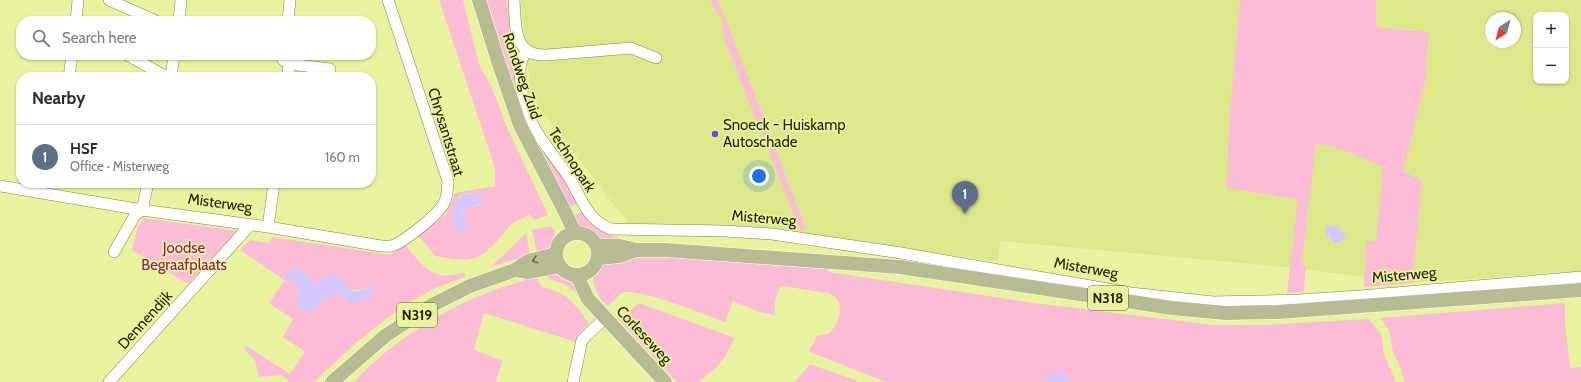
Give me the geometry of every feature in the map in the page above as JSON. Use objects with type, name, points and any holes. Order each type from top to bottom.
[{"type":"main road","name":"Rondweg Zuid","points":[[479,0],[520,125],[563,208],[570,235]]},
{"type":"main road","points":[[570,235],[588,236],[598,252],[596,264],[582,274],[570,274],[558,260],[559,245],[570,235]]},
{"type":"main road","name":"Misterweg","points":[[598,252],[620,256],[636,250],[673,251],[900,268],[1172,308],[1225,313],[1278,312],[1581,290]]},
{"type":"main road","name":"N319","points":[[332,382],[385,336],[432,305],[470,286],[515,270],[529,272],[558,260]]},
{"type":"main road","name":"Corleseweg","points":[[582,274],[602,314],[665,382]]},
{"type":"street","points":[[76,16],[78,0]]},
{"type":"street","points":[[109,0],[145,16]]},
{"type":"street","points":[[179,16],[181,0]]},
{"type":"street","points":[[288,16],[290,0]]},
{"type":"street","name":"Chrysantstraat","points":[[268,227],[375,245],[390,246],[401,242],[430,219],[444,203],[447,196],[448,181],[388,0]]},
{"type":"street","points":[[514,0],[518,38],[520,45],[526,51],[541,56],[631,48],[656,58]]},
{"type":"street","name":"Technopark","points":[[526,51],[519,63],[523,99],[532,126],[543,145],[568,176],[591,217],[603,226],[611,229]]},
{"type":"street","points":[[70,72],[71,60]]},
{"type":"street","points":[[136,60],[158,72]]},
{"type":"street","points":[[172,72],[173,60]]},
{"type":"street","points":[[286,60],[287,72]]},
{"type":"street","points":[[290,60],[330,69]]},
{"type":"street","name":"Misterweg","points":[[0,186],[16,187]]},
{"type":"street","name":"Misterweg","points":[[51,188],[142,210],[268,227]]},
{"type":"street","points":[[114,252],[135,215],[142,210],[147,188]]},
{"type":"street","points":[[268,227],[273,188]]},
{"type":"street","name":"Dennendijk","points":[[109,382],[251,224]]},
{"type":"street","name":"Misterweg","points":[[611,229],[724,231],[772,234],[901,253],[1131,292],[1213,302],[1299,300],[1360,296],[1581,277]]},
{"type":"street","points":[[573,382],[582,340],[602,314]]},
{"type":"shaded area","points":[[521,0],[1581,0],[1581,271],[1412,283],[1285,267],[1000,241],[998,262],[805,233],[628,223],[531,97]]},
{"type":"shaded area","points":[[466,193],[476,194],[482,199],[481,204],[467,208],[463,212],[466,228],[460,232],[455,228],[454,208],[461,196]]},
{"type":"shaded area","points":[[1328,225],[1337,227],[1345,233],[1345,237],[1341,243],[1332,241],[1328,237],[1325,229]]},
{"type":"shaded area","points":[[296,269],[303,272],[310,280],[316,283],[328,275],[333,274],[340,277],[350,290],[358,291],[371,286],[374,288],[367,297],[350,305],[339,294],[333,295],[328,297],[309,312],[305,313],[297,303],[297,286],[289,279],[284,281],[283,279]]},
{"type":"shaded area","points":[[1054,373],[1067,375],[1072,382],[1043,382],[1047,377]]},
{"type":"green space","points":[[439,0],[463,0],[479,64],[492,88],[507,128],[548,215],[535,220],[529,214],[515,222],[491,247],[477,257],[463,260],[435,256],[417,236],[446,214],[455,193],[495,186],[495,168]],"holes":[[[466,193],[476,194],[481,204],[467,208],[463,212],[466,228],[458,197]]]},
{"type":"green space","points":[[487,0],[507,0],[517,96]]},
{"type":"green space","points":[[710,0],[717,0],[726,20],[806,229],[800,230],[724,38],[722,17],[716,12]]},
{"type":"green space","points":[[1240,0],[1376,0],[1376,25],[1379,28],[1429,32],[1425,82],[1403,171],[1422,181],[1412,283],[1364,287],[1366,241],[1376,241],[1383,167],[1344,150],[1316,143],[1302,261],[1306,267],[1304,292],[1287,293],[1298,199],[1227,188],[1229,120]]},
{"type":"green space","points":[[534,142],[558,172],[577,204],[569,208]]},
{"type":"green space","points":[[582,212],[598,229],[614,237],[620,238],[606,243],[598,240],[592,233],[582,229],[573,216]]},
{"type":"green space","name":"Joodse Begraafplaats","points":[[144,218],[237,231],[188,284],[132,250],[138,226]]},
{"type":"green space","points":[[551,226],[555,231],[553,243],[545,252],[538,256],[532,230]]},
{"type":"green space","points":[[526,233],[530,255],[490,267],[510,249]]},
{"type":"green space","points":[[272,237],[391,255],[405,244],[425,267],[435,274],[446,276],[465,273],[465,277],[442,285],[397,311],[368,333],[314,382],[288,382],[287,379],[281,375],[259,377],[255,360],[245,350],[245,345],[290,374],[305,352],[283,337],[293,319],[269,303],[284,281],[289,279],[296,283],[298,290],[297,295],[312,311],[324,299],[333,294],[343,297],[347,302],[365,288],[361,290],[350,290],[342,283],[341,279],[328,275],[320,283],[316,284],[310,280],[306,274],[285,276],[283,279],[240,250],[250,240],[269,243]]},
{"type":"green space","points":[[648,257],[723,258],[826,266],[829,272],[1034,303],[1214,325],[1261,325],[1369,319],[1381,334],[1384,354],[1396,382],[1072,382],[1067,375],[1047,377],[1043,382],[886,382],[810,352],[810,347],[817,336],[830,333],[839,316],[840,305],[838,300],[828,293],[781,286],[775,300],[775,315],[759,312],[733,301],[725,322],[673,303],[642,294],[630,292],[622,293],[608,305],[602,300],[594,286],[593,278],[600,266],[609,260]]},
{"type":"green space","points":[[535,273],[542,287],[558,292],[570,300],[589,323],[580,333],[576,342],[484,313],[474,350],[503,361],[495,382],[354,382],[390,349],[432,320],[455,307],[478,297],[524,281],[525,275]]},
{"type":"green space","points":[[553,273],[571,282],[585,304],[570,288],[544,274]]},
{"type":"green space","points":[[639,303],[735,338],[724,358],[716,368],[698,382],[677,382],[619,320]]},
{"type":"green space","points":[[1565,303],[1565,324],[1570,368],[1581,367],[1581,382],[1405,382],[1393,352],[1389,330],[1380,318]]},
{"type":"green space","points":[[810,364],[860,382],[795,382]]},
{"type":"place","name":"Snoeck - Huiskamp Autoschade","points":[[715,134]]},
{"type":"place","name":"HSF","points":[[965,214]]}]
